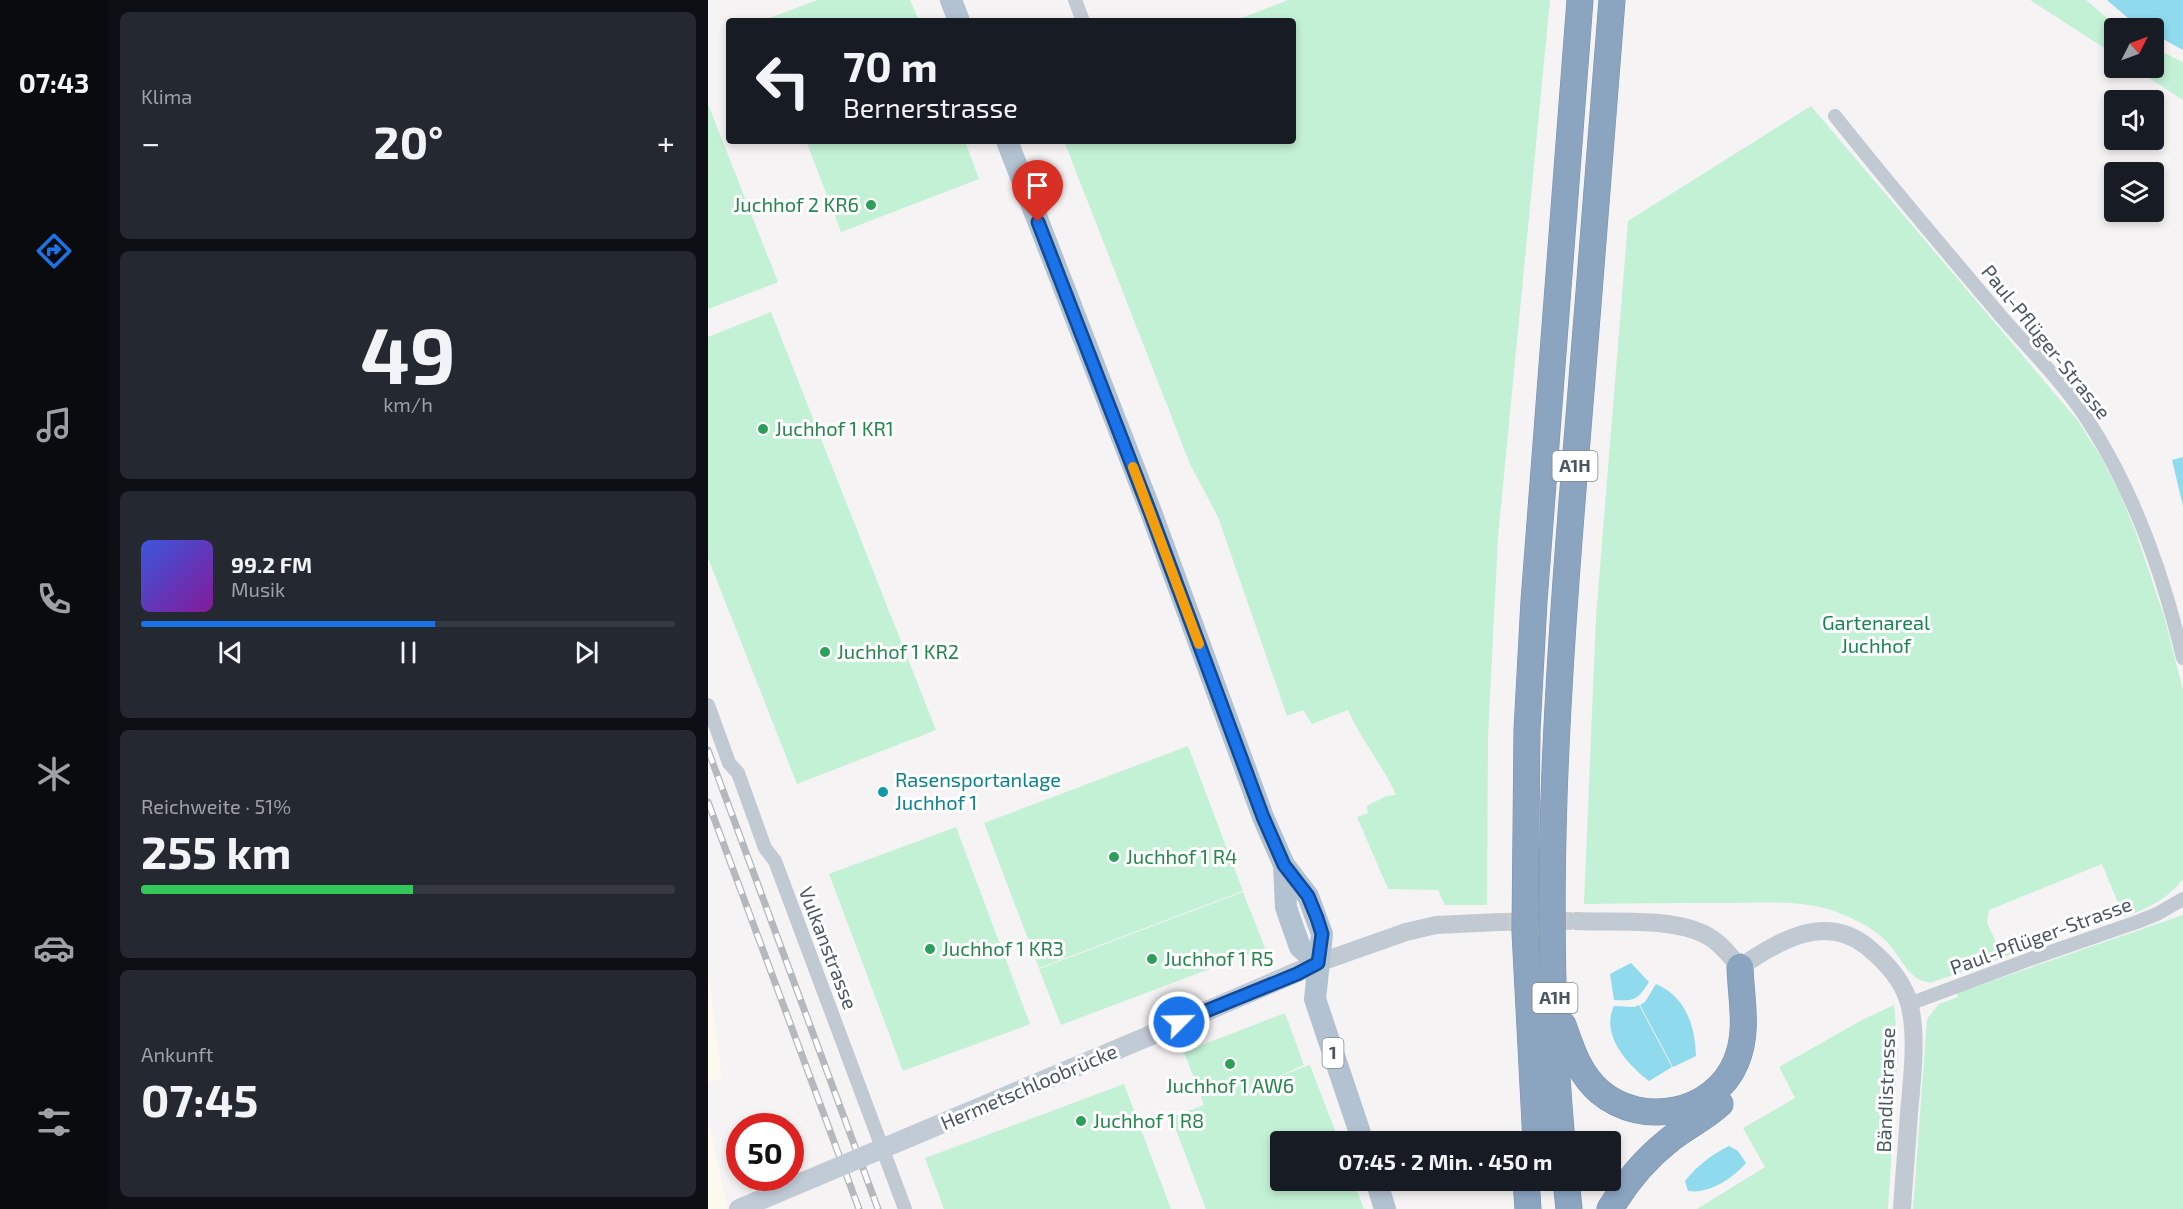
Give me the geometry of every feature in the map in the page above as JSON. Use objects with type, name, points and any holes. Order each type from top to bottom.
[{"type":"highway","name":"A1H","points":[[1536,1131],[1524,906],[1527,730],[1533,613],[1580,0]]},
{"type":"highway","name":"A1H","points":[[1561,1131],[1553,903],[1556,733],[1562,627],[1612,0]]},
{"type":"highway","points":[[1524,1131],[1519,982],[1526,955]]},
{"type":"highway","points":[[1555,1005],[1577,1063],[1599,1091],[1613,1101],[1637,1110],[1656,1113],[1678,1110],[1698,1103],[1715,1091],[1735,1064],[1744,1030],[1740,967]]},
{"type":"highway","points":[[1610,1209],[1621,1190],[1650,1157],[1726,1099],[1741,1082],[1751,1064],[1757,1037],[1757,1010],[1753,991],[1740,967]]},
{"type":"highway","points":[[1567,1191],[1569,1209]]},
{"type":"main road","points":[[951,0],[958,18]]},
{"type":"main road","points":[[1008,144],[1150,512],[1263,817],[1284,865],[1286,907],[1300,947],[1318,963]]},
{"type":"main road","name":"Hermetschloobrücke","points":[[739,1209],[1297,974],[1318,963]]},
{"type":"main road","name":"1","points":[[1318,963],[1315,999],[1359,1131]]},
{"type":"main road","points":[[1379,1191],[1385,1209]]},
{"type":"street","points":[[1075,0],[1082,18]]},
{"type":"street","name":"Paul-Pflüger-Strasse","points":[[1835,116],[2092,425],[2131,497],[2154,555],[2183,658]]},
{"type":"street","name":"Vulkanstrasse","points":[[708,705],[729,763],[738,773],[765,848],[775,861],[905,1209]]},
{"type":"street","name":"Paul-Pflüger-Strasse","points":[[1909,1005],[2137,922],[2183,899]]},
{"type":"street","points":[[1576,921],[1666,924],[1686,927],[1713,940],[1740,967]]},
{"type":"street","points":[[1318,963],[1406,932],[1436,925],[1500,922]]},
{"type":"street","name":"Bändlistrasse","points":[[1740,967],[1763,952],[1800,935],[1829,930],[1843,933],[1860,941],[1876,953],[1904,990],[1909,1005],[1913,1034],[1902,1209]]},
{"type":"shaded area","points":[[708,969],[722,1078],[708,1082]]},
{"type":"shaded area","points":[[708,1118],[728,1209],[708,1209]]},
{"type":"green space","points":[[817,0],[910,0],[918,18],[770,18]]},
{"type":"green space","points":[[1288,0],[1550,0],[1498,537],[1488,737],[1487,905],[1445,905],[1438,890],[1388,889],[1357,817],[1368,813],[1367,806],[1386,796],[1396,795],[1385,773],[1348,710],[1312,724],[1303,710],[1287,716],[1218,517],[1190,464],[1065,144],[1296,144],[1296,18],[1242,18]]},
{"type":"green space","points":[[2030,0],[2086,0],[2107,18],[2104,18],[2104,48]]},
{"type":"green space","points":[[2164,53],[2183,62],[2183,100],[2149,78],[2164,78]]},
{"type":"green space","points":[[708,104],[778,282],[708,309]]},
{"type":"green space","name":"Gartenareal Juchhof","points":[[1811,106],[2078,421],[2120,493],[2137,536],[2164,616],[2183,690],[2183,879],[2170,893],[2124,917],[2102,864],[1989,910],[1987,923],[2001,952],[2013,947],[2016,953],[1933,982],[1917,979],[1890,945],[1873,930],[1850,917],[1823,908],[1780,903],[1584,904],[1596,617],[1628,221]]},
{"type":"green space","name":"Juchhof 2 KR6","points":[[807,144],[966,144],[979,179],[841,232]]},
{"type":"green space","points":[[771,312],[936,730],[797,784],[708,558],[708,337]]},
{"type":"green space","name":"Juchhof 1 R4","points":[[1188,746],[1243,891],[1039,968],[984,823]]},
{"type":"green space","name":"Juchhof 1 KR3","points":[[956,827],[1030,1024],[903,1071],[829,874]]},
{"type":"green space","name":"Juchhof 1 R5","points":[[1243,892],[1265,948],[1061,1025],[1039,969]]},
{"type":"green space","points":[[2183,915],[2183,1209],[1913,1209],[1927,1019],[1939,1004],[1958,997],[1957,993]]},
{"type":"green space","points":[[1894,1005],[1898,1051],[1888,1209],[1697,1209],[1765,1167],[1743,1128],[1795,1098],[1779,1067],[1862,1020]]},
{"type":"green space","points":[[1285,1013],[1304,1065],[1277,1077],[1310,1065],[1335,1131],[1270,1131],[1270,1191],[1357,1191],[1364,1209],[1206,1209],[1171,1117],[1204,1105],[1184,1052]]},
{"type":"green space","name":"Juchhof 1 R8","points":[[1124,1084],[1171,1209],[944,1209],[925,1158]]},
{"type":"water","points":[[2107,0],[2183,0],[2183,50],[2164,40],[2164,18],[2129,18]]},
{"type":"water","points":[[2183,457],[2183,506],[2172,460]]},
{"type":"water","points":[[1631,963],[1649,982],[1642,993],[1635,998],[1614,1000],[1610,974]]},
{"type":"water","points":[[1656,984],[1675,997],[1682,1005],[1694,1034],[1696,1056],[1673,1067],[1640,1005],[1645,1002]]},
{"type":"water","points":[[1639,1005],[1672,1067],[1649,1081],[1625,1058],[1613,1038],[1611,1028],[1614,1006]]},
{"type":"water","points":[[1729,1146],[1738,1151],[1746,1163],[1734,1175],[1712,1188],[1688,1191],[1685,1181],[1690,1175],[1705,1161]]},
{"type":"tunnel","points":[[1500,922],[1576,921]]},
{"type":"railway","points":[[708,750],[878,1209]]},
{"type":"railway","points":[[708,802],[859,1209]]},
{"type":"slow traffic","points":[[1133,467],[1199,644]]},
{"type":"place","name":"Juchhof 2 KR6","points":[[871,205]]},
{"type":"place","name":"Juchhof 1 KR1","points":[[763,429]]},
{"type":"place","name":"Juchhof 1 KR2","points":[[825,652]]},
{"type":"place","name":"Rasensportanlage Juchhof 1","points":[[883,792]]},
{"type":"place","name":"Juchhof 1 R4","points":[[1114,857]]},
{"type":"place","name":"Juchhof 1 KR3","points":[[930,949]]},
{"type":"place","name":"Juchhof 1 R5","points":[[1152,959]]},
{"type":"place","name":"Juchhof 1 AW6","points":[[1230,1064]]},
{"type":"place","name":"Juchhof 1 R8","points":[[1081,1121]]},
{"type":"route","points":[[1038,222],[1150,512],[1263,817],[1284,865],[1308,896],[1322,934],[1318,963],[1297,974],[1179,1022]]}]
